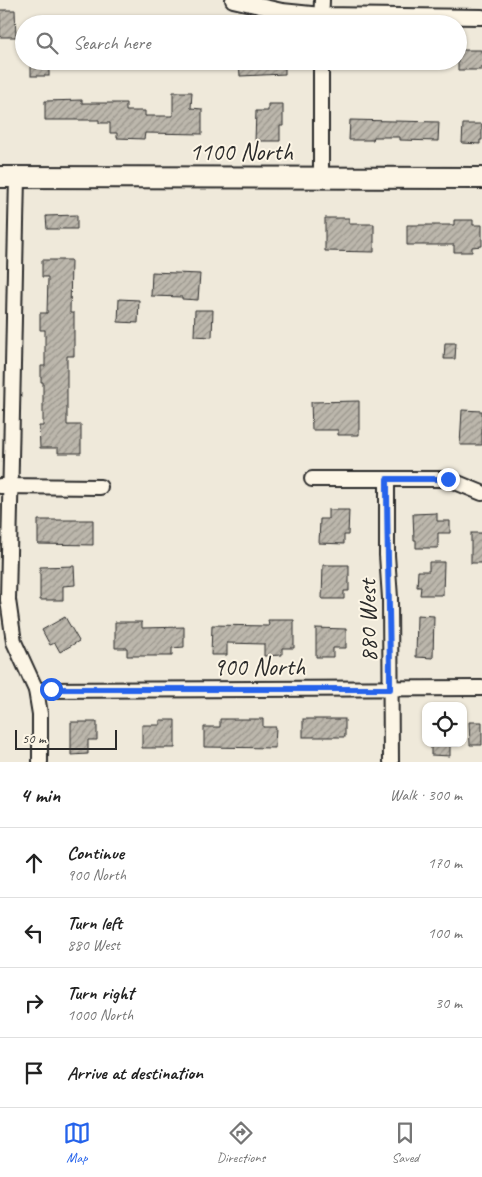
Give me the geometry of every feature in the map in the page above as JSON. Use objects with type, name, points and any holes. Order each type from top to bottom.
[{"type":"main road","name":"1100 North","points":[[8,177],[482,178]]},
{"type":"street","points":[[233,0],[297,15]]},
{"type":"street","points":[[322,0],[322,15]]},
{"type":"street","points":[[467,17],[482,17]]},
{"type":"street","points":[[321,70],[321,177]]},
{"type":"street","points":[[8,177],[5,486],[8,600],[14,642],[36,690],[40,714],[40,762]]},
{"type":"street","points":[[312,479],[448,479],[482,493]]},
{"type":"street","name":"880 West","points":[[387,479],[391,762]]},
{"type":"street","points":[[5,486],[100,487]]},
{"type":"street","name":"900 North","points":[[36,690],[482,688]]},
{"type":"building","points":[[0,10],[15,10],[15,37],[0,37]]},
{"type":"building","points":[[467,50],[481,50],[482,70],[467,70]]},
{"type":"building","points":[[31,70],[49,70],[49,76],[31,76]]},
{"type":"building","points":[[240,70],[285,70],[285,74],[240,76]]},
{"type":"building","points":[[173,92],[192,92],[191,108],[202,109],[202,134],[145,133],[144,139],[117,138],[117,133],[110,133],[110,123],[99,123],[99,120],[45,120],[45,101],[82,100],[82,103],[126,103],[126,111],[145,111],[145,116],[173,116]]},
{"type":"building","points":[[268,104],[283,104],[283,126],[280,126],[280,141],[255,141],[256,111],[268,111]]},
{"type":"building","points":[[350,120],[439,122],[438,141],[400,140],[400,137],[374,137],[373,140],[349,140]]},
{"type":"building","points":[[463,124],[482,124],[482,140],[480,140],[480,144],[462,143]]},
{"type":"building","points":[[77,215],[77,229],[47,229],[46,216]]},
{"type":"building","points":[[325,218],[349,218],[349,224],[374,224],[374,252],[325,251]]},
{"type":"building","points":[[454,220],[473,220],[473,225],[482,225],[482,246],[472,247],[472,252],[454,252],[454,245],[407,245],[407,225],[454,225]]},
{"type":"building","points":[[42,260],[71,260],[70,313],[74,313],[74,356],[67,356],[67,425],[81,425],[81,453],[58,453],[58,448],[40,448],[39,426],[43,426],[41,366],[45,366],[45,330],[40,330],[40,313],[47,313],[48,277],[42,277]]},
{"type":"building","points":[[152,272],[200,274],[198,300],[182,299],[182,297],[151,296]]},
{"type":"building","points":[[119,299],[139,300],[138,323],[118,322]]},
{"type":"building","points":[[195,310],[213,310],[212,337],[194,336]]},
{"type":"building","points":[[445,343],[456,343],[455,359],[444,359]]},
{"type":"building","points":[[359,401],[359,435],[338,435],[338,430],[312,430],[311,402]]},
{"type":"building","points":[[462,410],[482,411],[482,445],[460,445]]},
{"type":"building","points":[[328,510],[349,510],[348,535],[344,535],[344,544],[319,543],[320,519],[328,519]]},
{"type":"building","points":[[437,513],[437,521],[450,521],[450,533],[438,533],[438,548],[416,548],[413,514]]},
{"type":"building","points":[[38,520],[93,520],[93,545],[38,544]]},
{"type":"building","points":[[471,533],[482,533],[482,563],[471,563]]},
{"type":"building","points":[[429,562],[444,562],[443,595],[420,595],[421,587],[417,587],[418,571],[429,571]]},
{"type":"building","points":[[323,565],[349,565],[349,591],[344,591],[344,599],[322,599]]},
{"type":"building","points":[[74,566],[75,585],[63,586],[63,600],[40,600],[40,567]]},
{"type":"building","points":[[417,615],[434,616],[433,658],[416,657]]},
{"type":"building","points":[[65,617],[79,641],[60,652],[55,643],[50,645],[42,630]]},
{"type":"building","points":[[268,620],[294,620],[294,648],[282,648],[282,655],[264,656],[264,644],[227,643],[227,655],[211,655],[212,625],[269,626]]},
{"type":"building","points":[[115,622],[142,622],[142,628],[184,627],[184,647],[172,648],[172,656],[127,656],[127,648],[115,648]]},
{"type":"building","points":[[316,628],[346,629],[346,648],[333,648],[333,657],[316,657]]},
{"type":"building","points":[[220,719],[263,719],[263,727],[276,727],[275,748],[204,747],[204,727],[220,727]]},
{"type":"building","points":[[303,719],[345,719],[345,737],[303,737]]},
{"type":"building","points":[[160,720],[175,720],[175,748],[142,748],[142,725],[160,725]]},
{"type":"building","points":[[71,722],[97,722],[97,740],[88,740],[88,754],[71,755]]},
{"type":"building","points":[[469,722],[482,722],[482,745],[470,745]]},
{"type":"building","points":[[431,747],[450,747],[450,756],[431,755]]},
{"type":"route","points":[[51,689],[390,689],[387,479],[448,479]]}]
